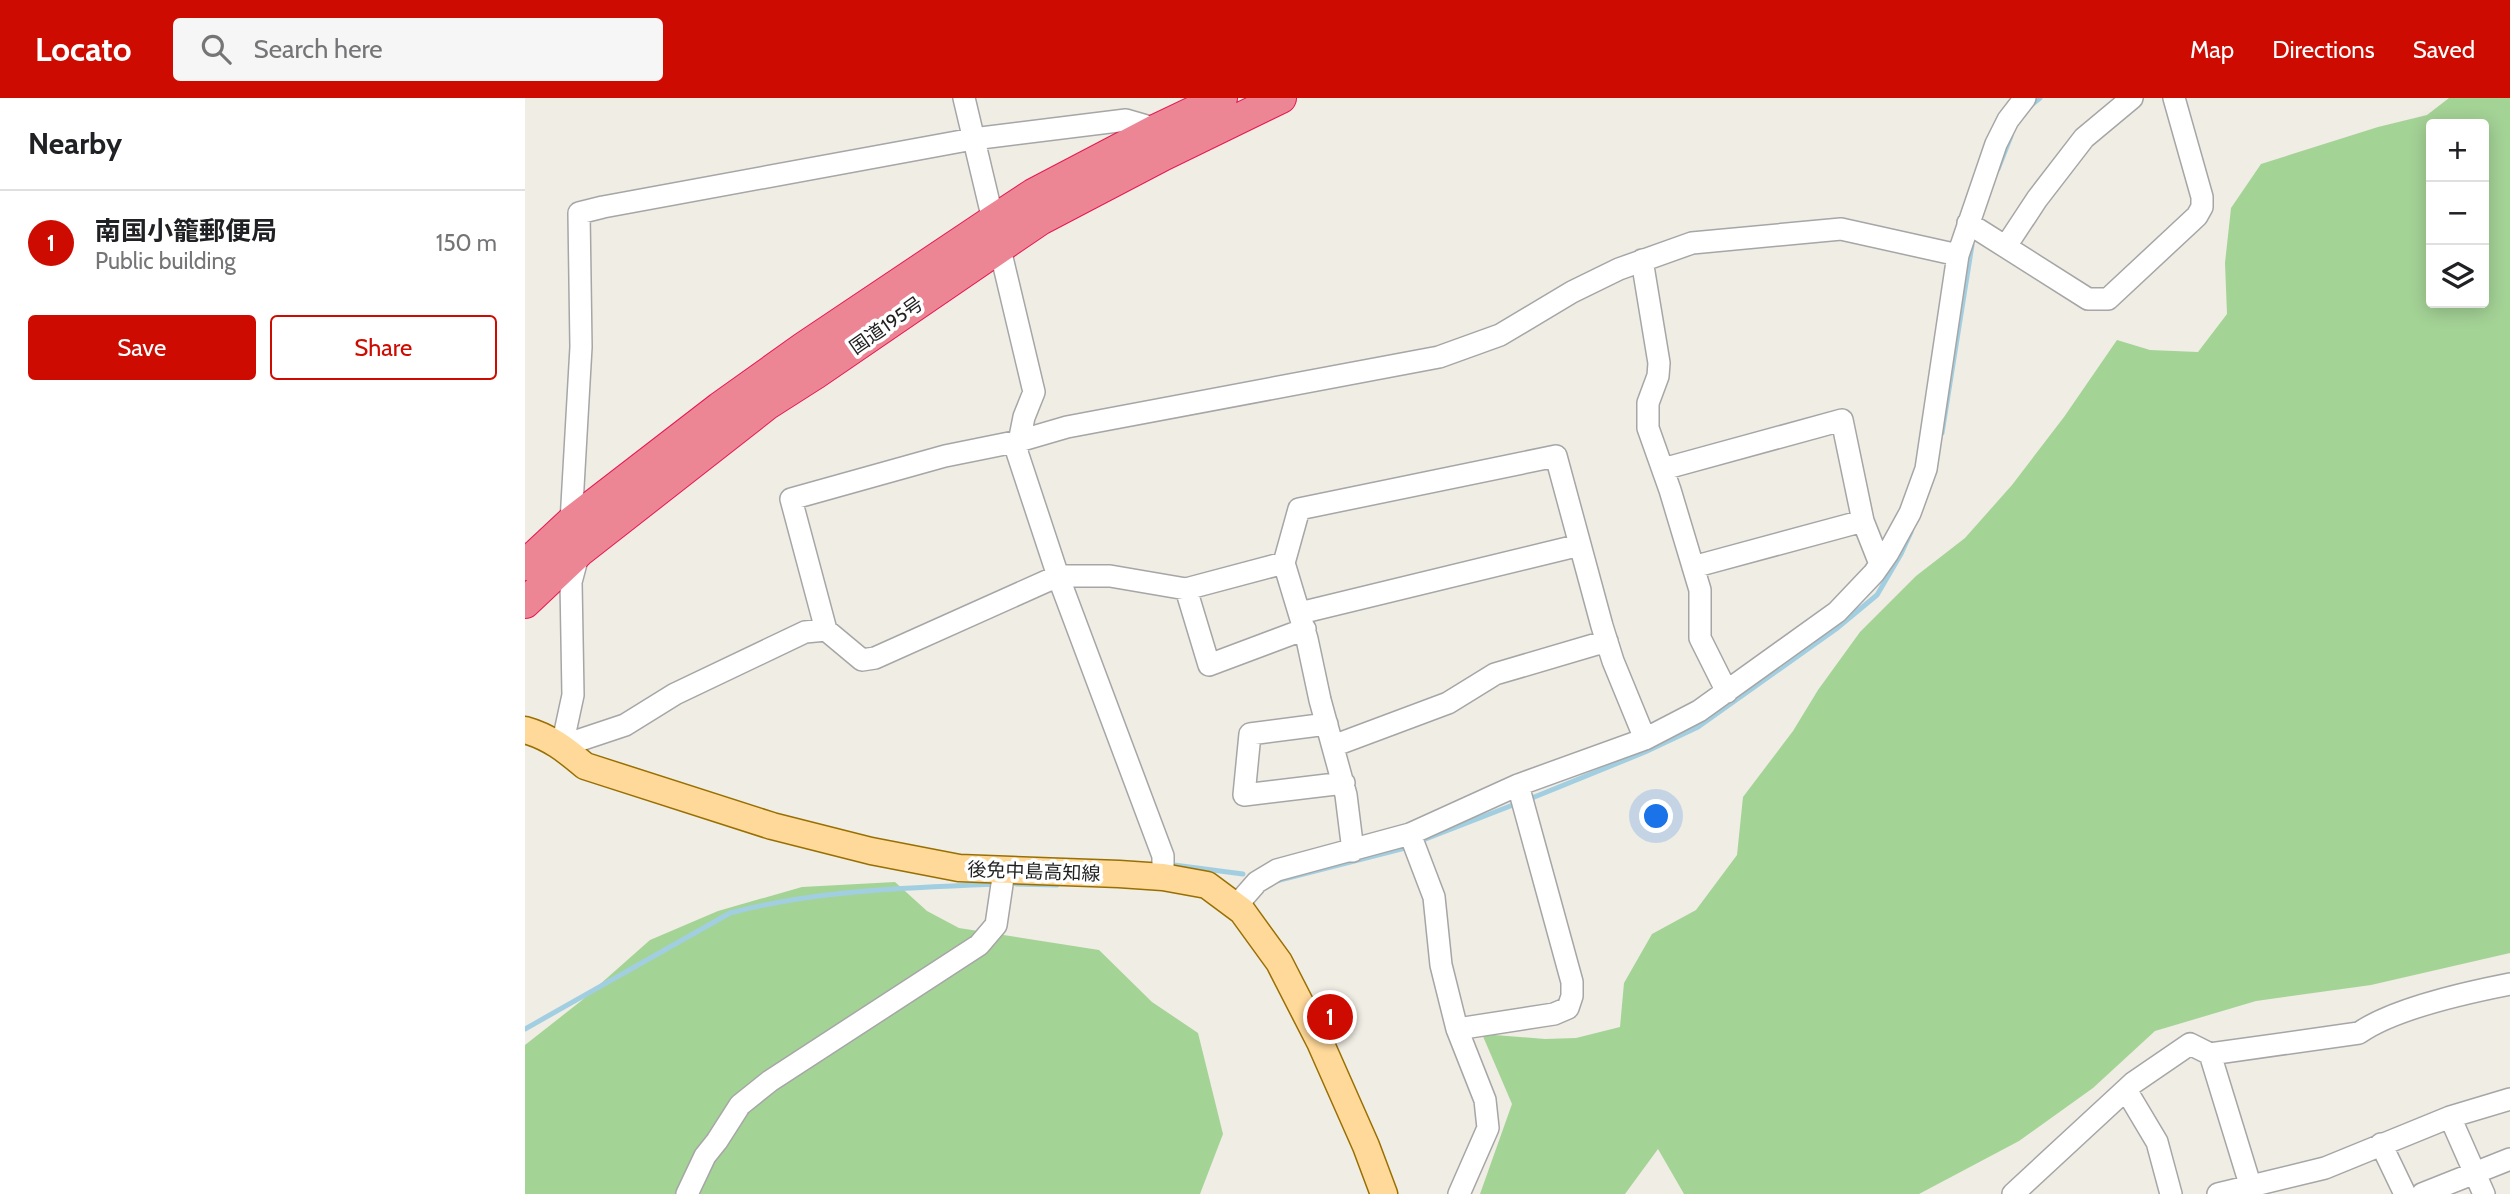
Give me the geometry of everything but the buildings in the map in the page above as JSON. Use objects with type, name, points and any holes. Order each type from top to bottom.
[{"type":"highway","name":"国道195号","points":[[525,603],[579,552],[768,404],[815,374],[996,234],[1033,194],[1222,98]]},
{"type":"highway","name":"国道195号","points":[[525,565],[571,523],[652,459],[794,354],[996,234],[1040,220],[1281,98]]},
{"type":"main road","name":"後免中島高知線","points":[[525,730],[562,747],[585,766],[772,826],[908,859],[959,868],[1163,877],[1207,886],[1236,906],[1259,932],[1279,962],[1320,1042],[1384,1194]]},
{"type":"street","points":[[964,98],[1034,392],[1024,417],[1017,452],[1058,576],[1163,856],[1163,877]]},
{"type":"street","points":[[1236,906],[1268,874],[1410,834],[1645,739],[1699,711],[1837,612],[1880,564],[1910,513],[1926,469],[1958,255],[1996,144],[2008,120],[2025,98]]},
{"type":"street","points":[[2006,246],[2037,199],[2084,138],[2132,98]]},
{"type":"street","points":[[1968,223],[2088,299],[2102,300],[2113,295],[2197,216],[2202,207],[2202,197],[2174,98]]},
{"type":"street","points":[[562,747],[573,695],[572,582],[579,552],[571,523],[581,347],[579,213],[603,206],[973,139],[1126,120],[1157,129]]},
{"type":"street","points":[[1284,562],[1186,589],[1110,576],[1058,576],[875,658],[862,660],[826,630],[791,499],[946,456],[1019,441],[1067,427],[1439,357],[1500,335],[1572,292],[1642,260],[1692,243],[1824,229],[1859,233],[1958,255]]},
{"type":"street","points":[[1642,260],[1659,363],[1658,376],[1648,403],[1647,419],[1651,440],[1663,469],[1702,597],[1700,638],[1727,692]]},
{"type":"street","points":[[1663,469],[1842,420],[1863,521],[1880,564]]},
{"type":"street","points":[[1353,851],[1351,818],[1343,783],[1302,621],[1284,562],[1299,509],[1556,457],[1607,641],[1645,739]]},
{"type":"street","points":[[1693,567],[1863,521]]},
{"type":"street","points":[[1186,589],[1209,665],[1302,621],[1580,545]]},
{"type":"street","points":[[562,747],[625,725],[674,694],[805,632],[826,630]]},
{"type":"street","points":[[1333,746],[1448,703],[1495,674],[1607,641]]},
{"type":"street","points":[[1327,724],[1250,734],[1244,795],[1343,783]]},
{"type":"street","points":[[1457,1029],[1554,1014],[1568,1008],[1572,996],[1572,982],[1519,790]]},
{"type":"street","points":[[1410,834],[1434,897],[1441,965],[1457,1029],[1485,1100],[1488,1128],[1459,1194]]},
{"type":"street","points":[[687,1194],[705,1156],[740,1105],[770,1081],[979,945],[996,925],[1004,871]]},
{"type":"street","points":[[2013,1194],[2126,1090],[2190,1044],[2210,1054],[2359,1033],[2375,1022],[2476,990],[2510,984]]},
{"type":"street","points":[[2210,1054],[2252,1190]]},
{"type":"street","points":[[2126,1090],[2157,1142],[2171,1194]]},
{"type":"street","points":[[2218,1194],[2252,1190],[2325,1168],[2450,1117],[2510,1098]]},
{"type":"street","points":[[2450,1117],[2484,1194]]},
{"type":"street","points":[[2381,1144],[2405,1194]]},
{"type":"street","points":[[2422,1194],[2510,1159]]},
{"type":"green space","points":[[2449,98],[2510,98],[2510,953],[2371,985],[2256,1001],[2155,1031],[2093,1088],[2019,1141],[1919,1194],[1684,1194],[1658,1149],[1625,1194],[1480,1194],[1512,1104],[1482,1034],[1545,1039],[1576,1038],[1620,1027],[1624,983],[1652,934],[1696,910],[1737,855],[1743,797],[1793,731],[1818,690],[1860,632],[1916,576],[1965,538],[2012,485],[2064,417],[2117,340],[2150,350],[2198,352],[2227,314],[2225,263],[2231,208],[2261,164],[2378,127],[2427,115]]},
{"type":"green space","points":[[895,882],[927,911],[959,928],[1099,950],[1152,1002],[1198,1033],[1223,1134],[1200,1194],[525,1194],[525,1045],[581,1001],[650,940],[718,911],[802,887]]},
{"type":"waterway","points":[[2029,107],[2040,98]]},
{"type":"waterway","points":[[1998,169],[2011,136]]},
{"type":"waterway","points":[[1942,433],[1972,245]]},
{"type":"waterway","points":[[1527,800],[1645,752],[1698,727],[1836,629],[1877,595],[1911,532]]},
{"type":"waterway","points":[[1423,840],[1518,803]]},
{"type":"waterway","points":[[1276,881],[1405,848]]},
{"type":"waterway","points":[[1174,865],[1243,874]]},
{"type":"waterway","points":[[525,1029],[730,913],[828,895],[996,884]]},
{"type":"waterway","points":[[1016,884],[1057,885]]},
{"type":"place","name":"南国小籠郵便局","points":[[1330,1017]]}]
